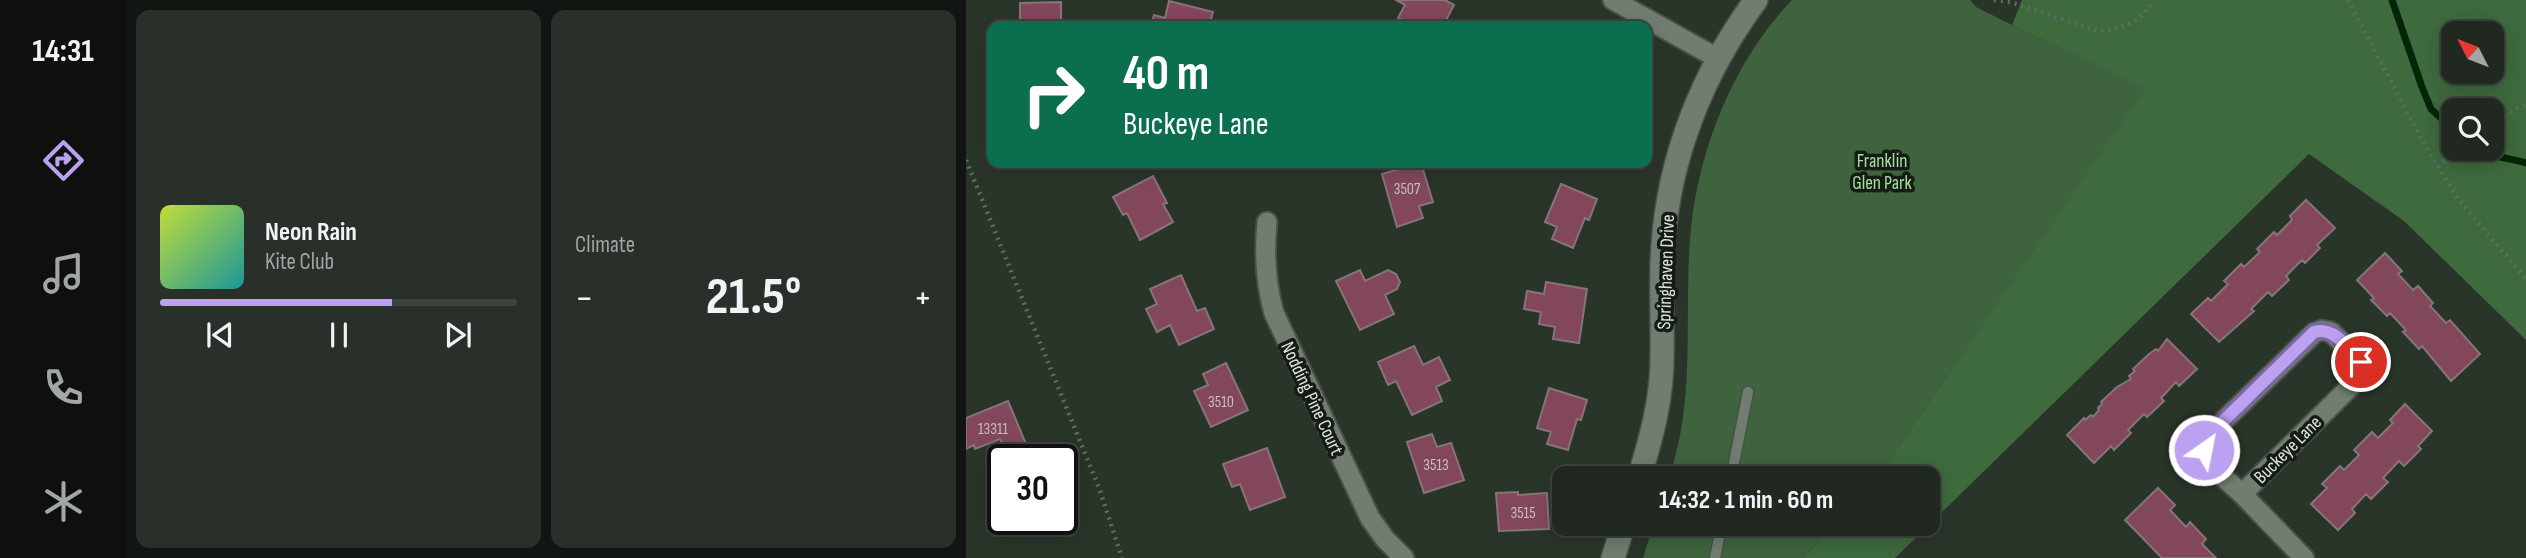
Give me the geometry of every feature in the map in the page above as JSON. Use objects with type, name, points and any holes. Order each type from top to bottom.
[{"type":"street","points":[[1613,0],[1651,21]]},
{"type":"street","name":"Springhaven Drive","points":[[1643,466],[1652,438],[1659,400],[1662,360],[1662,246],[1669,197],[1684,137],[1717,58],[1756,0]]},
{"type":"street","points":[[1652,22],[1717,58]]},
{"type":"street","name":"Nodding Pine Court","points":[[1267,222],[1264,257],[1266,286],[1274,313],[1370,518],[1404,558]]},
{"type":"street","name":"Buckeye Lane","points":[[2242,494],[2357,380],[2361,362],[2332,332],[2314,332],[2206,438],[2204,450],[2207,460],[2304,558]]},
{"type":"street","points":[[1613,558],[1620,536]]},
{"type":"lane","points":[[1733,466],[1748,393]]},
{"type":"lane","points":[[1715,558],[1719,536]]},
{"type":"path","points":[[1994,0],[2010,2],[2099,31],[2113,31],[2124,26],[2148,10],[2154,1]]},
{"type":"path","points":[[2348,0],[2406,112],[2458,199],[2526,279]]},
{"type":"path","points":[[2504,116],[2526,104]]},
{"type":"path","points":[[966,160],[1099,488],[1122,558]]},
{"type":"path","points":[[2438,167],[2444,161]]},
{"type":"green space","name":"Franklin Glen Park","points":[[1792,0],[1970,0],[1976,7],[2146,89],[1885,466],[1672,466],[1683,419],[1686,389],[1688,270],[1700,175],[1709,143],[1735,81],[1771,25]]},
{"type":"green space","points":[[2022,0],[2526,0],[2526,340],[2404,221],[2309,154],[1940,514],[1940,466],[1885,466],[2145,89],[2012,25]]},
{"type":"green space","points":[[1650,536],[1823,536],[1803,558],[1643,558]]},
{"type":"green space","points":[[1823,536],[1918,536],[1895,558],[1803,558]]},
{"type":"building","points":[[1396,0],[1445,0],[1454,5],[1446,21],[1404,21],[1398,18],[1405,5]]},
{"type":"building","points":[[1169,1],[1213,12],[1210,21],[1152,21],[1154,15],[1165,18]]},
{"type":"building","points":[[1061,2],[1061,21],[1020,21],[1020,3]]},
{"type":"building","points":[[1403,168],[1423,168],[1433,202],[1419,206],[1423,218],[1397,227],[1382,174]]},
{"type":"building","points":[[1153,176],[1173,222],[1140,240],[1127,213],[1123,215],[1113,197]]},
{"type":"building","points":[[1561,184],[1597,199],[1589,220],[1585,218],[1573,248],[1552,239],[1557,227],[1545,222]]},
{"type":"building","points":[[2306,200],[2335,228],[2317,245],[2320,248],[2305,263],[2302,260],[2286,276],[2289,280],[2272,296],[2268,292],[2251,309],[2254,311],[2219,342],[2191,314],[2208,298],[2211,301],[2228,284],[2224,281],[2241,264],[2244,267],[2260,252],[2257,249],[2274,232],[2277,235],[2292,220],[2290,216]]},
{"type":"building","points":[[2385,253],[2402,271],[2398,274],[2413,290],[2418,286],[2433,303],[2430,306],[2446,323],[2450,320],[2480,354],[2451,381],[2422,346],[2419,349],[2403,332],[2406,330],[2390,313],[2387,316],[2371,300],[2374,298],[2357,280]]},
{"type":"building","points":[[1360,270],[1365,281],[1388,270],[1396,274],[1400,282],[1397,289],[1385,295],[1394,314],[1360,330],[1336,281]]},
{"type":"building","points":[[1181,275],[1197,311],[1205,308],[1214,329],[1179,345],[1170,325],[1157,332],[1146,309],[1157,304],[1150,289]]},
{"type":"building","points":[[1546,282],[1587,289],[1579,343],[1553,339],[1555,327],[1539,324],[1541,312],[1524,309],[1527,291],[1544,294]]},
{"type":"building","points":[[2167,339],[2197,369],[2179,386],[2176,382],[2161,398],[2164,401],[2147,417],[2144,414],[2128,430],[2131,433],[2114,450],[2111,446],[2094,463],[2067,435],[2084,418],[2085,420],[2091,415],[2093,417],[2101,402],[2117,387],[2131,379],[2129,376],[2135,371],[2133,369],[2149,354],[2156,349],[2158,351]]},
{"type":"building","points":[[1414,346],[1423,365],[1439,357],[1450,380],[1436,387],[1442,401],[1412,415],[1396,381],[1388,385],[1378,362]]},
{"type":"building","points":[[1226,363],[1248,410],[1211,427],[1194,391],[1208,385],[1203,374]]},
{"type":"building","points":[[1549,388],[1587,400],[1581,420],[1577,419],[1568,450],[1547,444],[1551,432],[1537,428]]},
{"type":"building","points":[[1008,401],[1026,444],[1002,444],[1000,439],[975,449],[974,445],[966,449],[966,418]]},
{"type":"building","points":[[2405,404],[2432,431],[2418,446],[2421,449],[2404,466],[2399,461],[2383,478],[2388,482],[2371,499],[2366,494],[2352,509],[2355,513],[2338,530],[2311,504],[2327,488],[2322,484],[2340,466],[2344,470],[2359,455],[2354,450],[2372,432],[2378,438],[2393,423],[2390,420]]},
{"type":"building","points":[[1432,434],[1437,447],[1451,443],[1464,480],[1424,493],[1407,442]]},
{"type":"building","points":[[1267,448],[1285,497],[1250,510],[1240,484],[1232,487],[1223,464]]},
{"type":"building","points":[[2158,488],[2175,505],[2170,510],[2186,527],[2190,522],[2206,539],[2202,544],[2216,558],[2162,558],[2125,520]]},
{"type":"building","points":[[1518,492],[1518,495],[1547,493],[1549,529],[1499,531],[1496,493]]},
{"type":"waterway","points":[[2392,0],[2431,109],[2441,118]]},
{"type":"waterway","points":[[2504,158],[2526,163]]},
{"type":"route","points":[[2204,450],[2206,438],[2314,332],[2332,332],[2361,362]]}]
